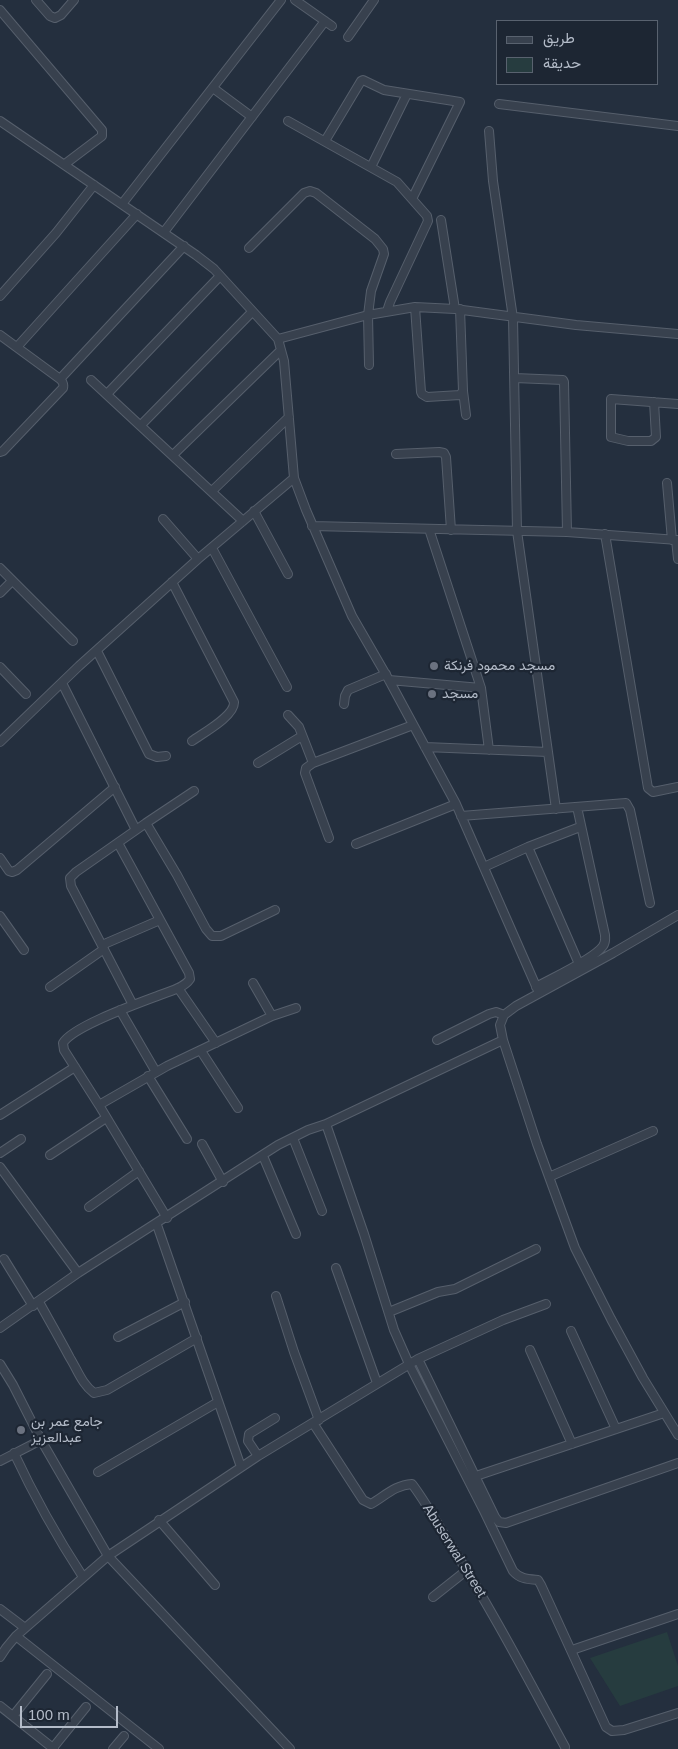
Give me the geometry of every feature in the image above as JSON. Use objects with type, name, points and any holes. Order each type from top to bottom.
[{"type":"street","points":[[36,0],[50,16],[55,18],[61,15],[74,0]]},
{"type":"street","points":[[122,204],[281,0]]},
{"type":"street","points":[[164,232],[252,117],[328,24],[295,0]]},
{"type":"street","points":[[348,37],[374,0]]},
{"type":"street","points":[[0,10],[102,130],[102,136],[65,164]]},
{"type":"street","points":[[325,141],[363,80],[384,90],[460,102],[412,199]]},
{"type":"street","points":[[213,88],[252,117]]},
{"type":"street","points":[[372,168],[407,94]]},
{"type":"street","points":[[499,104],[678,126]]},
{"type":"street","points":[[0,121],[184,246],[220,276],[278,339],[284,361],[294,478],[312,526],[352,616],[456,804],[537,990]]},
{"type":"street","points":[[288,121],[397,182],[428,216],[428,221],[387,311]]},
{"type":"street","points":[[489,131],[493,181],[513,318],[517,531],[556,809]]},
{"type":"street","points":[[0,296],[56,233],[94,185]]},
{"type":"street","points":[[249,248],[304,193],[310,191],[316,193],[375,239],[383,248],[384,254],[371,291],[368,315],[369,365]]},
{"type":"street","points":[[18,347],[137,214]]},
{"type":"street","points":[[441,220],[458,309],[466,415]]},
{"type":"street","points":[[60,379],[184,246]]},
{"type":"street","points":[[106,394],[220,276]]},
{"type":"street","points":[[278,339],[368,315],[415,307],[458,309],[513,318],[678,334]]},
{"type":"street","points":[[415,307],[422,394],[426,396],[460,395],[463,391]]},
{"type":"street","points":[[141,425],[252,312]]},
{"type":"street","points":[[0,335],[63,382],[63,388],[0,452]]},
{"type":"street","points":[[173,455],[281,350]]},
{"type":"street","points":[[515,378],[562,380],[564,382],[566,532]]},
{"type":"street","points":[[91,380],[243,521]]},
{"type":"street","points":[[654,402],[656,437],[654,440],[628,441],[611,437],[611,399],[654,402],[678,404]]},
{"type":"street","points":[[212,491],[289,417]]},
{"type":"street","points":[[396,454],[444,453],[446,457],[450,530]]},
{"type":"street","points":[[0,742],[172,582],[294,478]]},
{"type":"street","points":[[667,484],[678,559]]},
{"type":"street","points":[[254,512],[288,574]]},
{"type":"street","points":[[163,519],[198,559]]},
{"type":"street","points":[[312,526],[566,532],[675,540]]},
{"type":"street","points":[[430,529],[482,688],[489,750]]},
{"type":"street","points":[[605,534],[648,788],[653,792],[678,786]]},
{"type":"street","points":[[212,548],[287,687]]},
{"type":"street","points":[[0,568],[73,642]]},
{"type":"street","points":[[0,593],[12,580]]},
{"type":"street","points":[[172,582],[234,702],[229,714],[192,741]]},
{"type":"street","points":[[97,651],[149,754],[157,757],[166,756]]},
{"type":"street","points":[[0,667],[26,694]]},
{"type":"street","points":[[344,704],[348,690],[387,677],[482,688]]},
{"type":"street","points":[[62,683],[136,830]]},
{"type":"street","points":[[288,715],[299,727],[313,763]]},
{"type":"street","points":[[329,838],[305,773],[306,768],[313,763],[413,725]]},
{"type":"street","points":[[258,763],[302,736]]},
{"type":"street","points":[[425,747],[548,752]]},
{"type":"street","points":[[0,859],[8,871],[17,870],[115,787]]},
{"type":"street","points":[[134,1005],[71,886],[70,878],[194,790]]},
{"type":"street","points":[[461,816],[623,802],[627,805],[650,903]]},
{"type":"street","points":[[356,844],[456,804]]},
{"type":"street","points":[[577,807],[605,934],[605,944],[504,1015],[500,1025],[503,1040],[549,1177],[575,1248],[611,1320],[678,1435]]},
{"type":"street","points":[[146,823],[206,929],[212,936],[221,936],[275,910]]},
{"type":"street","points":[[484,867],[580,826]]},
{"type":"street","points":[[118,843],[189,973],[190,979],[178,988],[120,1010],[71,1034],[63,1043],[64,1050],[167,1218]]},
{"type":"street","points":[[528,847],[579,964]]},
{"type":"street","points":[[537,990],[613,954],[678,915]]},
{"type":"street","points":[[0,916],[24,950]]},
{"type":"street","points":[[50,987],[103,948],[160,920]]},
{"type":"street","points":[[253,983],[272,1016]]},
{"type":"street","points":[[178,988],[216,1043]]},
{"type":"street","points":[[99,1105],[152,1074],[272,1016],[296,1008]]},
{"type":"street","points":[[120,1010],[187,1139]]},
{"type":"street","points":[[437,1040],[489,1014],[496,1012],[504,1015]]},
{"type":"street","points":[[0,1328],[78,1273],[293,1138],[503,1040]]},
{"type":"street","points":[[201,1051],[238,1108]]},
{"type":"street","points":[[0,1115],[75,1067]]},
{"type":"street","points":[[50,1155],[106,1118]]},
{"type":"street","points":[[326,1124],[394,1330],[409,1364],[513,1571],[518,1577],[538,1580],[606,1727],[612,1731],[624,1730],[678,1713]]},
{"type":"street","points":[[549,1177],[653,1131]]},
{"type":"street","points":[[293,1138],[322,1211]]},
{"type":"street","points":[[0,1153],[22,1139]]},
{"type":"street","points":[[202,1144],[223,1182]]},
{"type":"street","points":[[263,1156],[296,1234]]},
{"type":"street","points":[[0,1167],[78,1273]]},
{"type":"street","points":[[89,1206],[139,1172]]},
{"type":"street","points":[[157,1224],[241,1467]]},
{"type":"street","points":[[389,1312],[438,1292],[455,1289],[536,1249]]},
{"type":"street","points":[[4,1259],[36,1304],[87,1388],[94,1393],[107,1390],[197,1338]]},
{"type":"street","points":[[336,1268],[376,1383]]},
{"type":"street","points":[[276,1296],[316,1421]]},
{"type":"street","points":[[118,1337],[184,1302]]},
{"type":"street","points":[[0,1657],[16,1636],[83,1577],[108,1556],[159,1520],[258,1456],[409,1364],[503,1320],[546,1304]]},
{"type":"street","points":[[572,1331],[616,1429]]},
{"type":"street","points":[[530,1350],[572,1444]]},
{"type":"street","points":[[418,1359],[499,1522],[506,1523],[678,1463]]},
{"type":"street","points":[[0,1364],[13,1384],[41,1440],[108,1556],[290,1749]]},
{"type":"street","points":[[98,1472],[218,1402]]},
{"type":"street","points":[[476,1476],[664,1413]]},
{"type":"street","points":[[258,1456],[248,1441],[249,1434],[275,1418]]},
{"type":"street","name":"Abuserwal Street","points":[[316,1421],[363,1500],[371,1504],[396,1488],[412,1484],[467,1570],[502,1630],[520,1667],[565,1747]]},
{"type":"street","points":[[0,1461],[41,1440]]},
{"type":"street","points":[[14,1454],[64,1548],[83,1577]]},
{"type":"street","points":[[159,1520],[215,1584]]},
{"type":"street","points":[[433,1597],[467,1570]]},
{"type":"street","points":[[0,1609],[25,1628]]},
{"type":"street","points":[[572,1650],[678,1614]]},
{"type":"street","points":[[16,1636],[159,1749]]},
{"type":"street","points":[[13,1716],[47,1674]]},
{"type":"street","points":[[0,1706],[53,1749],[86,1706]]},
{"type":"street","points":[[113,1749],[124,1736]]},
{"type":"green space","points":[[667,1632],[678,1666],[678,1686],[620,1706],[590,1658]]},
{"type":"place","name":"مسجد محمود فرنكة","points":[[434,666]]},
{"type":"place","name":"مسجد","points":[[432,694]]},
{"type":"place","name":"جامع عمر بن عبدالعزيز","points":[[21,1430]]}]
